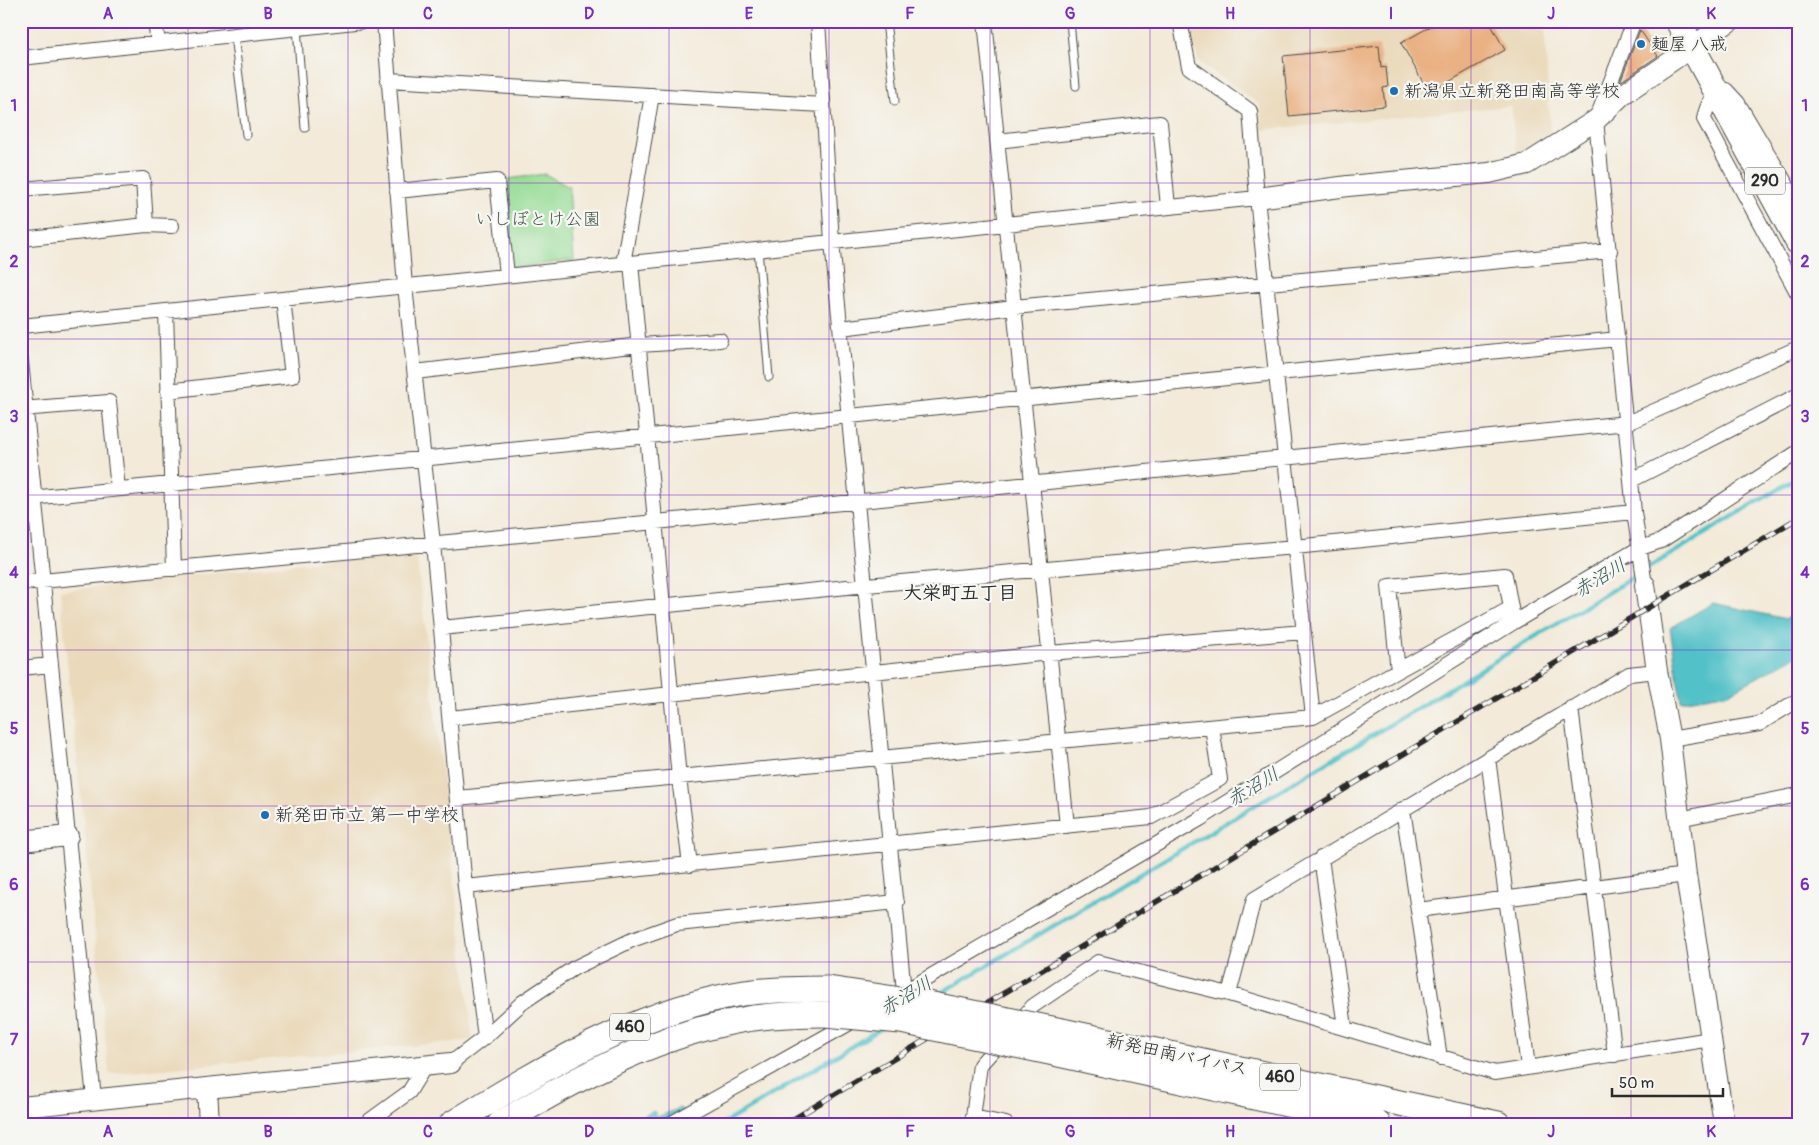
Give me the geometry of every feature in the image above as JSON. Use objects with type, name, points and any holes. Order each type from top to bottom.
[{"type":"highway","name":"290","points":[[1678,21],[1798,242]]},
{"type":"highway","name":"460","points":[[452,1124],[542,1070],[599,1040],[649,1019],[744,993],[779,989],[828,989],[928,1004],[1058,1042]]},
{"type":"highway","name":"460","points":[[500,1124],[543,1098],[610,1063],[659,1043],[706,1028],[752,1018],[825,1014],[1058,1042]]},
{"type":"highway","name":"新発田南バイパス","points":[[1058,1042],[1378,1124]]},
{"type":"highway","name":"新発田南バイパス","points":[[1058,1042],[1498,1124]]},
{"type":"street","points":[[155,21],[158,43]]},
{"type":"street","points":[[21,58],[234,35],[289,26],[364,21]]},
{"type":"street","points":[[384,21],[405,286],[433,542],[465,887],[485,1037]]},
{"type":"street","points":[[818,21],[832,242],[867,584],[904,992]]},
{"type":"street","points":[[985,21],[1066,826]]},
{"type":"street","points":[[1180,21],[1189,67],[1250,111],[1257,198],[1313,718]]},
{"type":"street","points":[[1634,21],[1596,120],[1638,549],[1670,739],[1686,875],[1724,1124]]},
{"type":"street","points":[[21,326],[1257,198],[1348,186],[1490,173],[1527,164],[1596,120],[1622,95],[1693,49],[1730,21]]},
{"type":"street","points":[[388,80],[823,105]]},
{"type":"street","points":[[1798,204],[1738,103],[1726,90],[1716,93],[1706,107],[1704,118],[1798,294]]},
{"type":"street","points":[[652,95],[627,263],[639,345],[679,778],[690,865]]},
{"type":"street","points":[[997,141],[1160,123],[1168,207]]},
{"type":"street","points":[[21,188],[143,180],[146,225]]},
{"type":"street","points":[[398,191],[497,181],[507,276]]},
{"type":"street","points":[[21,239],[146,225],[172,226]]},
{"type":"street","points":[[841,328],[1014,307],[1267,285],[1610,251]]},
{"type":"street","points":[[168,391],[292,376],[283,299]]},
{"type":"street","points":[[166,311],[174,569]]},
{"type":"street","points":[[28,498],[1618,339]]},
{"type":"street","points":[[415,372],[639,345],[720,340]]},
{"type":"street","points":[[21,583],[656,522],[1627,423],[1798,348]]},
{"type":"street","points":[[21,361],[28,498],[43,581],[94,1099]]},
{"type":"street","points":[[1632,480],[1798,395]]},
{"type":"street","points":[[24,409],[109,402],[118,489]]},
{"type":"street","points":[[670,1124],[904,992],[1200,819],[1514,622],[1638,549],[1661,541],[1798,452]]},
{"type":"street","points":[[441,628],[867,584],[1295,547],[1634,512]]},
{"type":"street","points":[[1398,671],[1389,586],[1505,575],[1514,622]]},
{"type":"street","points":[[457,798],[883,760],[1313,718],[1511,608]]},
{"type":"street","points":[[450,718],[1049,653],[1304,632]]},
{"type":"street","points":[[21,668],[51,665]]},
{"type":"street","points":[[1229,994],[1254,899],[1629,674],[1657,670]]},
{"type":"street","points":[[1670,739],[1759,724],[1798,700]]},
{"type":"street","points":[[1571,708],[1615,1055]]},
{"type":"street","points":[[465,887],[1152,817],[1220,779],[1212,727]]},
{"type":"street","points":[[1488,758],[1528,1067]]},
{"type":"street","points":[[1679,819],[1798,795]]},
{"type":"street","points":[[1404,809],[1440,1058]]},
{"type":"street","points":[[21,841],[68,836]]},
{"type":"street","points":[[1321,858],[1345,1027]]},
{"type":"street","points":[[1418,910],[1686,875]]},
{"type":"street","points":[[28,1112],[94,1099],[451,1063],[485,1037],[523,1002],[574,968],[632,940],[677,924],[897,902]]},
{"type":"street","points":[[1006,1124],[974,1117],[980,1065],[1033,1006],[1098,962],[1229,994],[1495,1073],[1711,1039]]},
{"type":"street","points":[[365,1124],[408,1092],[425,1066]]},
{"type":"street","points":[[207,1088],[209,1124]]},
{"type":"lane","points":[[886,21],[895,101]]},
{"type":"lane","points":[[1070,21],[1076,86]]},
{"type":"lane","points":[[289,26],[305,128]]},
{"type":"lane","points":[[234,35],[246,135]]},
{"type":"lane","points":[[758,249],[769,377]]},
{"type":"shaded area","name":"新潟県立新発田南高等学校","points":[[1190,21],[1544,21],[1551,142],[1528,155],[1517,157],[1511,106],[1261,130],[1260,105],[1198,61]]},
{"type":"shaded area","name":"新発田市立 第一中学校","points":[[416,550],[473,1040],[109,1074],[60,591]]},
{"type":"green space","name":"いしぼとけ公園","points":[[545,174],[569,187],[574,260],[511,268],[501,180]]},
{"type":"water","points":[[1713,603],[1786,619],[1798,611],[1798,655],[1729,693],[1681,701],[1670,628]]},
{"type":"water","points":[[680,1108],[684,1111],[662,1124],[620,1124],[654,1111],[657,1117]]},
{"type":"building","points":[[1440,21],[1489,21],[1505,50],[1429,93],[1401,43]]},
{"type":"building","name":"麺屋 八戒","points":[[1640,30],[1658,56],[1620,82]]},
{"type":"building","points":[[1379,46],[1381,68],[1386,67],[1388,87],[1383,88],[1385,106],[1289,116],[1283,56]]},
{"type":"waterway","name":"赤沼川","points":[[936,996],[1421,706],[1798,477]]},
{"type":"waterway","name":"赤沼川","points":[[723,1124],[882,1028]]},
{"type":"railway","points":[[785,1124],[1798,518]]},
{"type":"place","name":"麺屋 八戒","points":[[1641,44]]},
{"type":"place","name":"新潟県立新発田南高等学校","points":[[1394,91]]},
{"type":"place","name":"新発田市立 第一中学校","points":[[265,815]]},
{"type":"district","name":"大栄町五丁目","points":[[960,593]]}]
